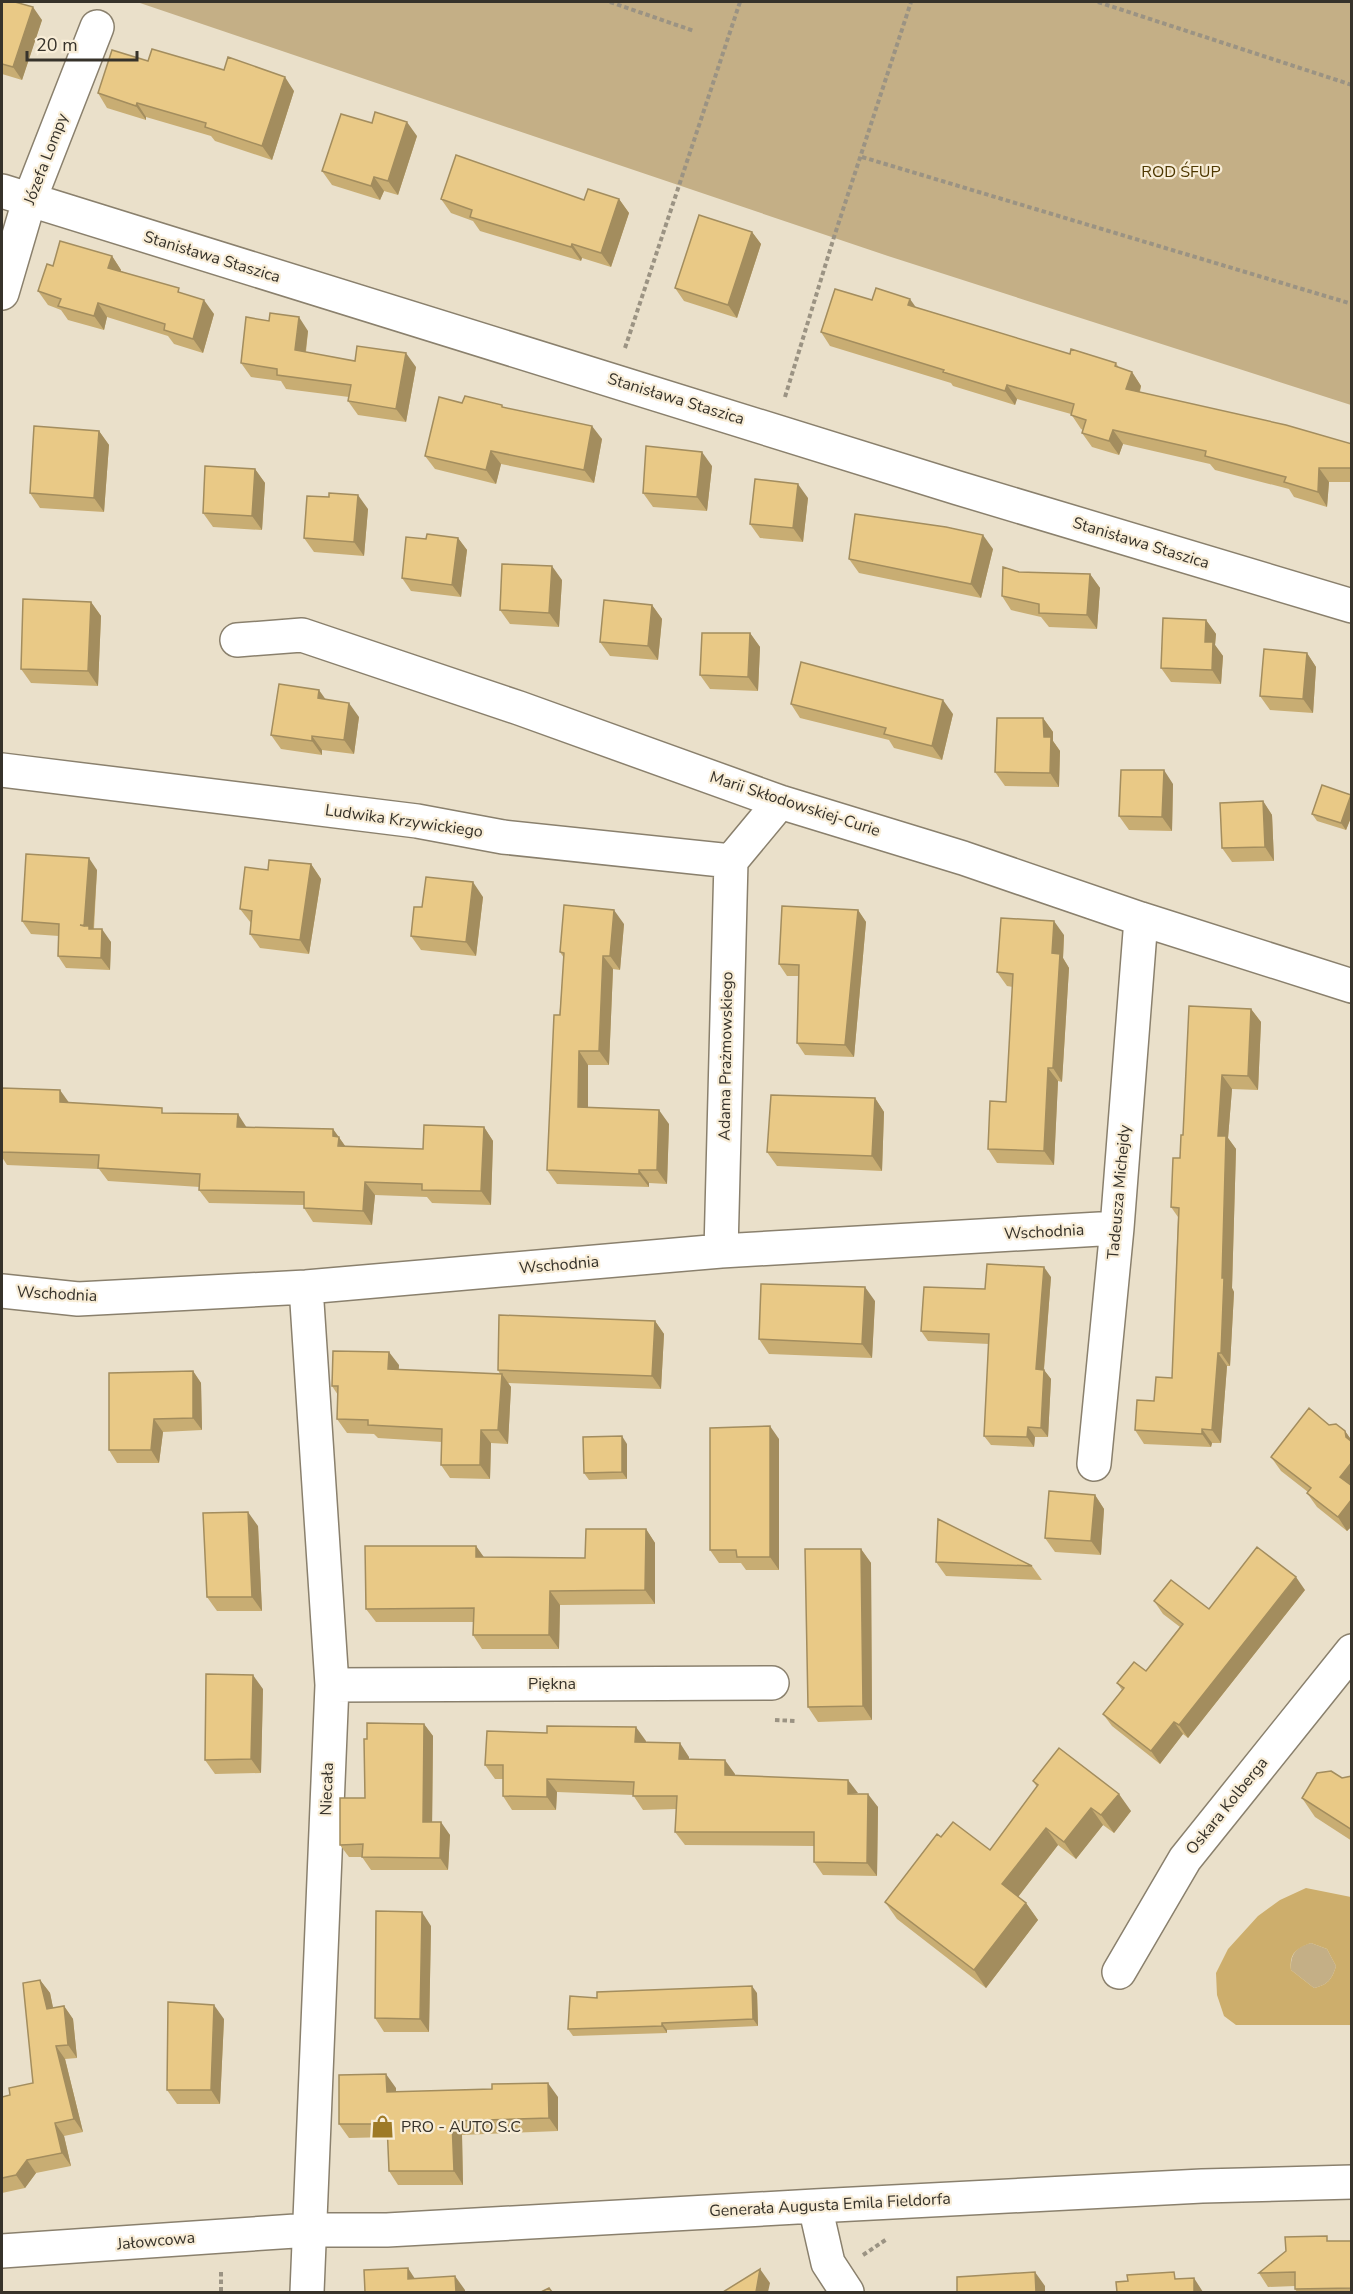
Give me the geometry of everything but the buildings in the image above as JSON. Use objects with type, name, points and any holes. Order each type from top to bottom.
[{"type":"street","name":"Józefa Lompy","points":[[2,293],[15,196],[97,27]]},
{"type":"street","name":"Stanisława Staszica","points":[[15,196],[775,429],[958,488],[1352,606]]},
{"type":"street","name":"Marii Skłodowskiej-Curie","points":[[237,640],[302,635],[519,708],[780,802],[963,858],[1141,919],[1352,986]]},
{"type":"street","name":"Ludwika Krzywickiego","points":[[2,770],[417,821],[503,837],[731,861]]},
{"type":"street","points":[[731,861],[780,802]]},
{"type":"street","name":"Adama Prażmowskiego","points":[[721,1251],[731,861]]},
{"type":"street","name":"Tadeusza Michejdy","points":[[1094,1464],[1117,1228],[1141,919]]},
{"type":"street","name":"Wschodnia","points":[[2,1291],[78,1299],[306,1287],[721,1251],[1117,1228]]},
{"type":"street","name":"Niecała","points":[[306,1287],[332,1685],[308,2292]]},
{"type":"street","name":"Oskara Kolberga","points":[[1119,1972],[1185,1859],[1352,1651]]},
{"type":"street","name":"Piękna","points":[[332,1685],[772,1683]]},
{"type":"street","name":"Generała Augusta Emila Fieldorfa","points":[[310,2230],[387,2230],[1202,2186],[1352,2182]]},
{"type":"street","points":[[815,2206],[828,2263],[847,2292]]},
{"type":"street","name":"Jałowcowa","points":[[2,2251],[310,2230]]},
{"type":"path","points":[[610,2],[694,31]]},
{"type":"path","points":[[615,380],[740,2]]},
{"type":"path","points":[[775,429],[834,237],[911,2]]},
{"type":"path","points":[[1098,2],[1352,85]]},
{"type":"path","points":[[862,157],[1352,304]]},
{"type":"path","points":[[771,1720],[795,1720]]},
{"type":"green space","name":"ROD ŚFUP","points":[[137,2],[1351,2],[1351,405],[888,256]]},
{"type":"green space","points":[[1311,1943],[1327,1949],[1336,1966],[1328,1981],[1314,1988],[1291,1970],[1295,1952]]},
{"type":"shaded area","points":[[1306,1888],[1351,1897],[1351,2025],[1236,2025],[1224,2016],[1217,1995],[1216,1973],[1228,1949],[1258,1916],[1280,1900]],"holes":[[[1311,1943],[1327,1949],[1336,1966],[1333,1975],[1326,1983],[1314,1988],[1291,1970],[1292,1956],[1301,1947]]]},
{"type":"place","name":"PRO - AUTO S.C","points":[[383,2127]]}]
